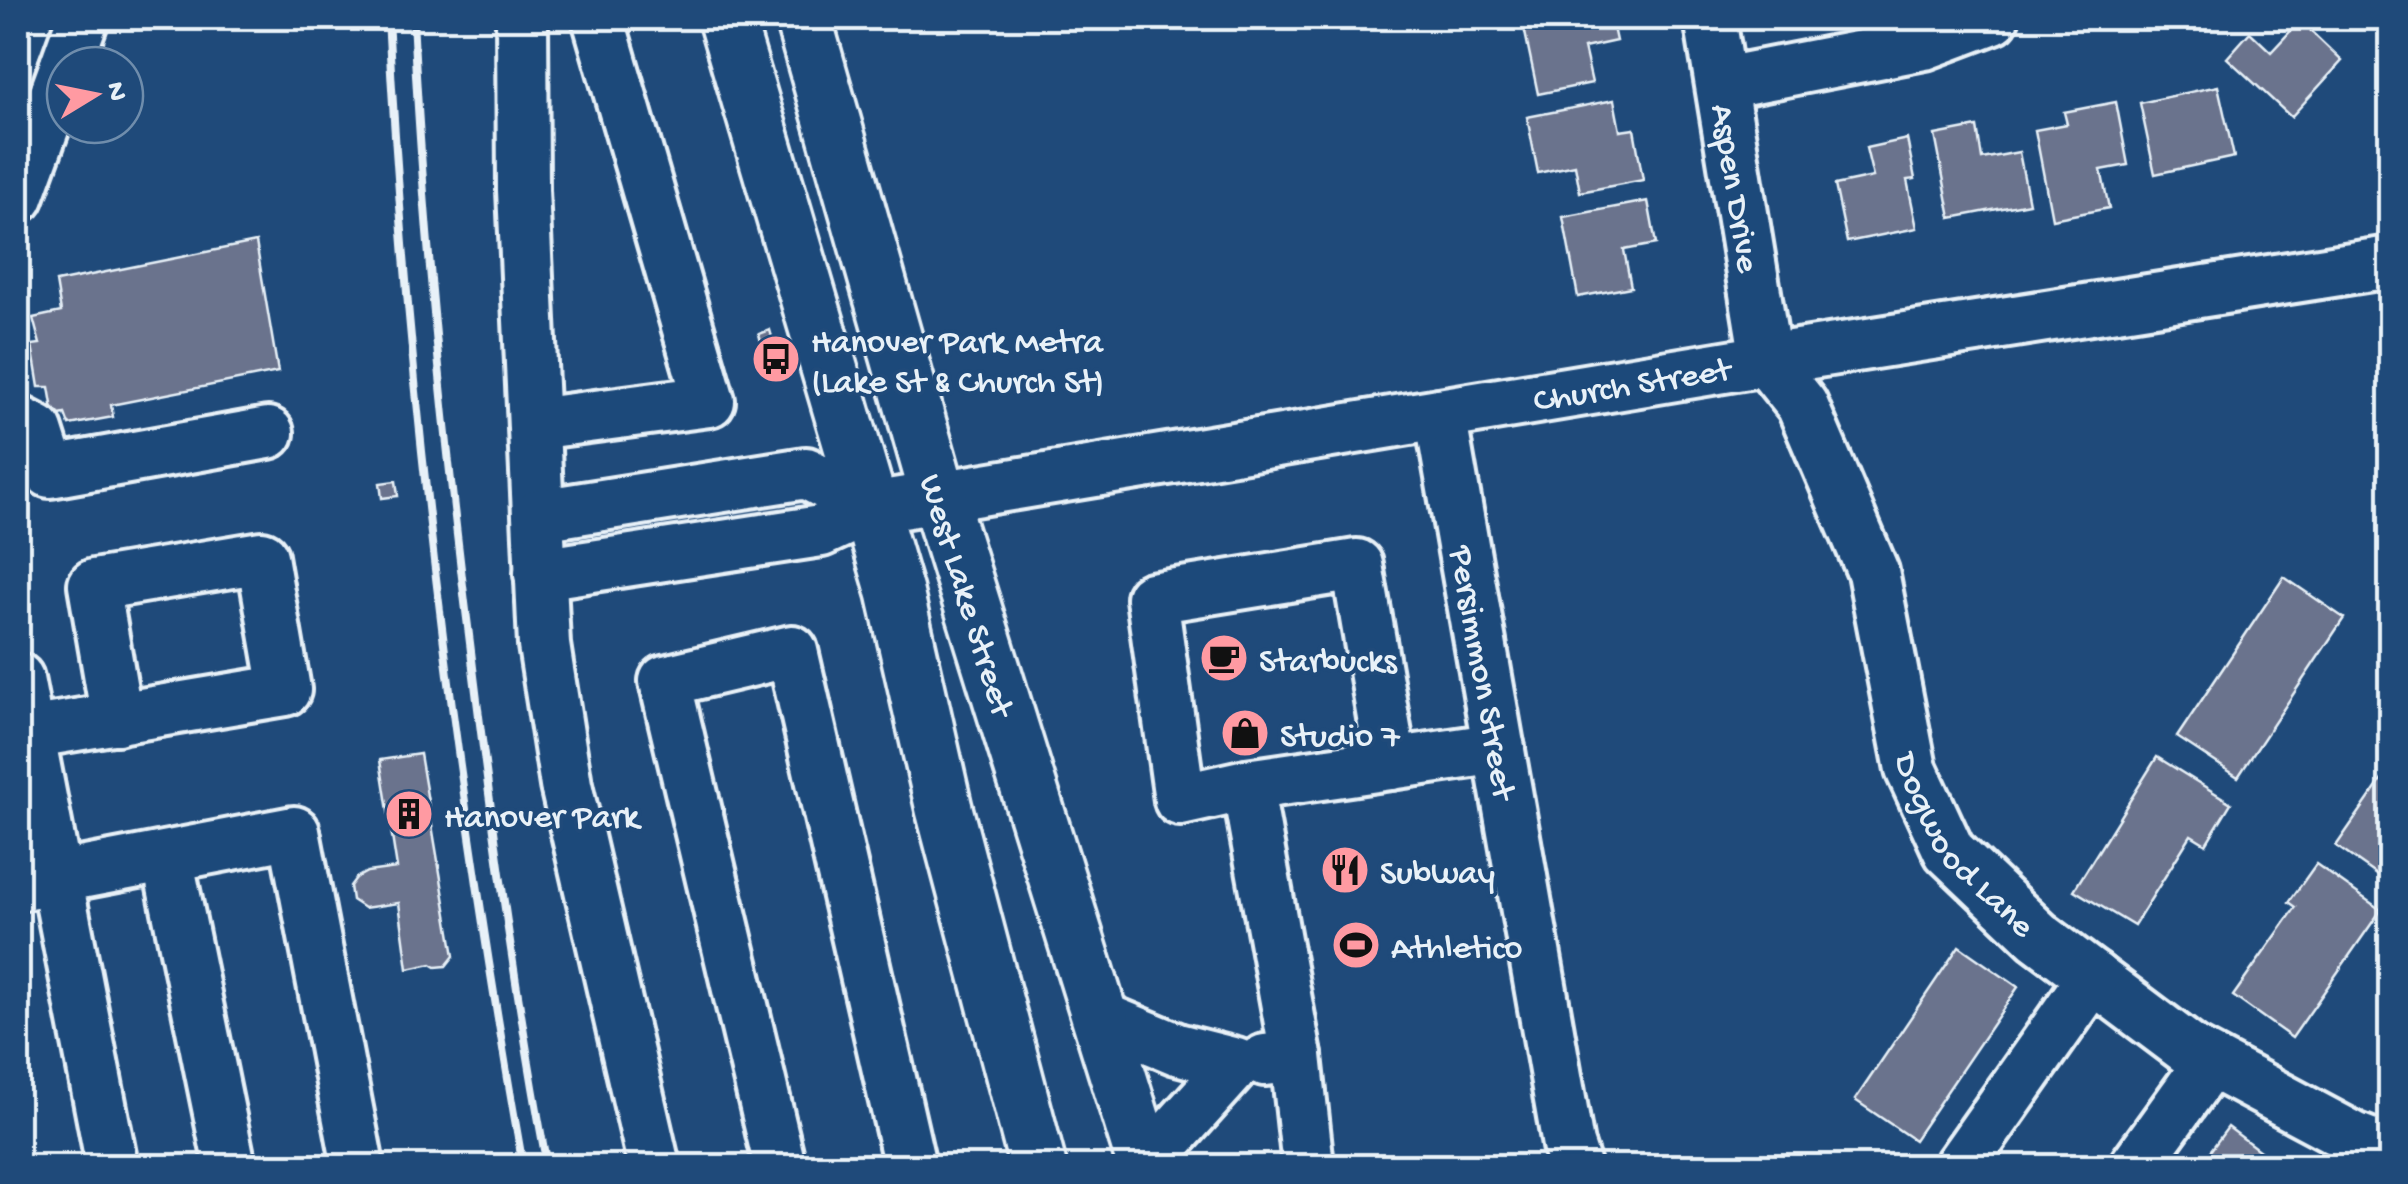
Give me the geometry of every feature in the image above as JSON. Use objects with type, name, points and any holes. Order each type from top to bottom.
[{"type":"highway","name":"West Lake Street","points":[[726,18],[895,592],[944,809],[1038,1166]]},
{"type":"highway","name":"West Lake Street","points":[[803,18],[939,498],[1146,1165]]},
{"type":"street","points":[[74,45],[84,18]]},
{"type":"street","points":[[522,18],[523,190],[544,645],[566,785],[654,1166]]},
{"type":"street","points":[[534,424],[709,400],[598,18]]},
{"type":"street","name":"Aspen Drive","points":[[1710,18],[1766,360]]},
{"type":"street","points":[[1723,83],[1924,44],[1993,18]]},
{"type":"street","points":[[18,197],[45,123]]},
{"type":"street","name":"Church Street","points":[[540,574],[821,531],[871,508],[1766,360],[2390,262]]},
{"type":"street","name":"Dogwood Lane","points":[[1766,360],[1802,406],[1873,572],[1911,769],[1948,851],[2038,936],[2210,1062],[2354,1138],[2390,1152]]},
{"type":"street","name":"Persimmon Street","points":[[1440,414],[1568,1145],[1575,1166]]},
{"type":"street","points":[[18,421],[37,431],[50,472],[268,432]]},
{"type":"street","points":[[539,515],[806,473],[871,508]]},
{"type":"street","points":[[1390,764],[1357,565],[1152,598],[1180,800],[1247,785],[1499,748]]},
{"type":"street","points":[[780,1166],[665,680],[792,652],[910,1166]]},
{"type":"street","points":[[18,680],[28,733],[37,881],[112,1166]]},
{"type":"street","points":[[28,733],[116,718]]},
{"type":"street","points":[[1247,785],[1296,1056],[1308,1166]]},
{"type":"street","points":[[37,881],[294,832],[358,1166]]},
{"type":"street","points":[[167,857],[230,1166]]},
{"type":"street","points":[[1960,1166],[2093,977]]},
{"type":"street","points":[[1100,1017],[1177,1049],[1236,1064],[1296,1056]]},
{"type":"street","points":[[2135,1166],[2210,1062]]},
{"type":"street","points":[[1146,1165],[1236,1064]]},
{"type":"building","points":[[1522,18],[1611,18],[1616,41],[1584,48],[1592,83],[1538,94]]},
{"type":"building","points":[[2300,21],[2342,61],[2291,117],[2227,58],[2250,32],[2271,52]]},
{"type":"building","points":[[2218,86],[2234,157],[2155,174],[2140,103]]},
{"type":"building","points":[[1614,100],[1620,131],[1634,129],[1643,180],[1580,192],[1575,165],[1538,173],[1527,117]]},
{"type":"building","points":[[2116,102],[2128,165],[2101,170],[2109,208],[2052,219],[2035,130],[2067,124],[2064,112]]},
{"type":"building","points":[[1977,127],[1982,159],[2019,152],[2029,203],[1951,218],[1935,135]]},
{"type":"building","points":[[1907,139],[1915,179],[1907,180],[1917,228],[1847,242],[1835,185],[1873,177],[1866,148]]},
{"type":"building","points":[[1648,201],[1656,244],[1624,250],[1631,287],[1578,297],[1563,217]]},
{"type":"building","points":[[256,242],[278,372],[111,405],[113,417],[69,425],[65,414],[54,416],[49,387],[39,387],[32,345],[40,344],[33,318],[61,312],[56,282]]},
{"type":"building","points":[[770,330],[777,355],[765,358],[759,334]]},
{"type":"building","points":[[396,481],[398,496],[382,498],[380,483]]},
{"type":"building","points":[[2284,577],[2344,618],[2238,777],[2177,737]]},
{"type":"building","name":"Hanover Park","points":[[420,754],[454,956],[446,966],[431,964],[408,969],[399,903],[364,908],[352,900],[350,886],[367,872],[397,868],[380,760]]},
{"type":"building","points":[[2157,757],[2231,803],[2206,844],[2191,835],[2134,926],[2074,890]]},
{"type":"building","points":[[2390,768],[2390,884],[2336,846]]},
{"type":"building","points":[[2316,864],[2381,910],[2292,1038],[2233,996],[2296,907],[2289,902]]},
{"type":"building","points":[[1959,946],[2018,987],[1914,1140],[1855,1100]]},
{"type":"building","points":[[2228,1127],[2280,1166],[2199,1166]]},
{"type":"railway","points":[[388,18],[408,306],[438,594],[476,881],[523,1166]]},
{"type":"railway","points":[[413,18],[429,252],[460,565],[504,905],[547,1166]]},
{"type":"place","name":"Hanover Park Metra (Lake St & Church St)","points":[[776,359]]},
{"type":"place","name":"Starbucks","points":[[1224,658]]},
{"type":"place","name":"Studio 7","points":[[1245,733]]},
{"type":"place","name":"Hanover Park","points":[[409,814]]},
{"type":"place","name":"Subway","points":[[1345,870]]},
{"type":"place","name":"Athletico","points":[[1356,945]]}]
